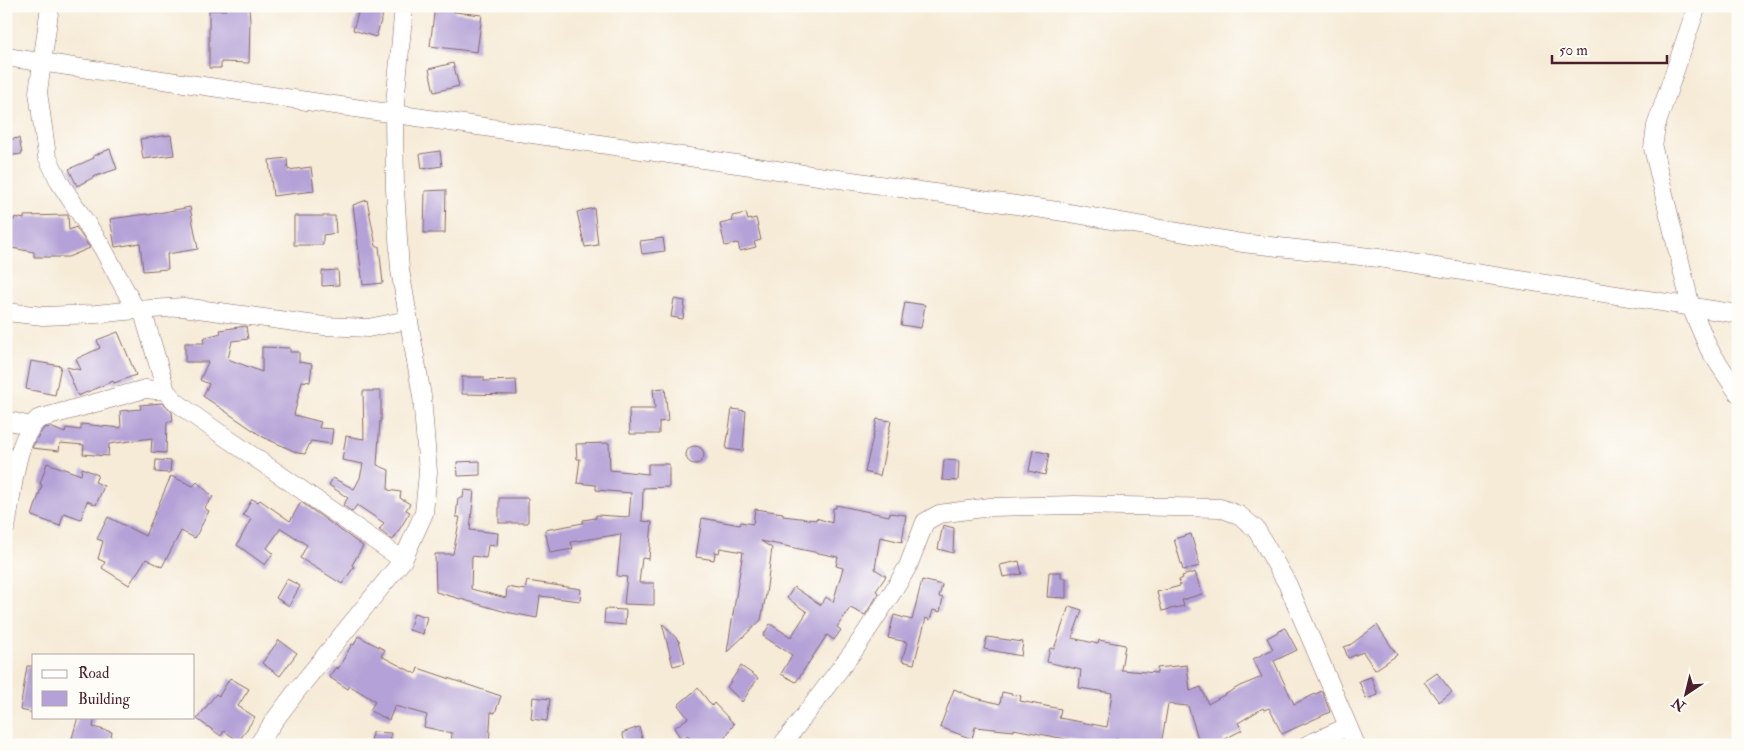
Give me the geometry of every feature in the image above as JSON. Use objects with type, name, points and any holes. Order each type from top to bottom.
[{"type":"street","points":[[50,6],[38,92],[47,156],[60,183],[102,247],[139,309],[166,390],[175,401],[192,414],[403,560]]},
{"type":"street","points":[[258,745],[292,697],[403,560],[424,513],[428,472],[422,396],[408,320],[400,261],[395,189],[394,115],[404,6]]},
{"type":"street","points":[[1697,6],[1656,126],[1653,148],[1691,307],[1709,349],[1738,393]]},
{"type":"street","points":[[6,57],[1064,212],[1242,242],[1380,258],[1738,314]]},
{"type":"street","points":[[6,312],[43,316],[183,307],[324,326],[368,328],[408,320]]},
{"type":"street","points":[[6,527],[24,437],[30,426],[38,419],[144,389],[166,390]]},
{"type":"street","points":[[6,420],[30,426]]},
{"type":"street","points":[[782,745],[855,649],[897,585],[908,566],[924,522],[938,514],[990,507],[1075,504],[1220,508],[1239,515],[1256,528],[1288,585],[1356,745]]},
{"type":"street","points":[[1307,745],[1347,727]]},
{"type":"building","points":[[360,6],[384,11],[376,37],[353,30]]},
{"type":"building","points":[[435,6],[454,6],[454,12],[482,15],[477,52],[430,46]]},
{"type":"building","points":[[249,7],[249,63],[221,62],[221,68],[209,68],[209,10]]},
{"type":"building","points":[[453,63],[459,86],[434,92],[429,69]]},
{"type":"building","points":[[171,135],[174,155],[143,159],[140,139]]},
{"type":"building","points":[[19,138],[22,154],[6,156],[6,140]]},
{"type":"building","points":[[110,149],[117,169],[96,176],[77,186],[69,169]]},
{"type":"building","points":[[440,151],[442,166],[422,169],[420,154]]},
{"type":"building","points":[[287,158],[288,170],[311,167],[314,191],[273,196],[269,160]]},
{"type":"building","points":[[446,190],[445,233],[424,233],[425,191]]},
{"type":"building","points":[[367,200],[376,246],[379,246],[383,283],[363,285],[353,205]]},
{"type":"building","points":[[190,207],[198,249],[167,254],[168,269],[143,271],[140,243],[115,247],[110,219],[148,215]]},
{"type":"building","points":[[594,208],[598,245],[585,247],[577,212]]},
{"type":"building","points":[[746,213],[748,220],[756,218],[761,240],[754,242],[756,247],[740,251],[738,243],[725,246],[720,224],[733,221],[732,216]]},
{"type":"building","points":[[68,215],[69,230],[76,227],[90,248],[68,257],[34,257],[34,252],[6,247],[6,219],[14,220],[15,217],[24,219],[24,216]]},
{"type":"building","points":[[294,216],[335,216],[336,233],[323,235],[323,245],[294,245]]},
{"type":"building","points":[[663,238],[665,251],[642,254],[640,241]]},
{"type":"building","points":[[338,270],[339,285],[322,286],[322,271]]},
{"type":"building","points":[[674,299],[685,301],[683,319],[671,317]]},
{"type":"building","points":[[905,302],[925,305],[921,328],[901,325]]},
{"type":"building","points":[[246,326],[248,339],[232,341],[228,359],[262,372],[262,347],[290,348],[290,352],[299,352],[299,362],[312,364],[310,382],[302,381],[294,415],[321,422],[319,428],[333,429],[331,444],[311,441],[305,454],[298,453],[263,437],[203,396],[209,384],[200,380],[208,362],[185,362],[185,343],[204,343],[203,338],[221,333],[220,330]]},
{"type":"building","points":[[118,332],[136,375],[114,383],[113,381],[78,396],[66,367],[81,370],[76,359],[100,348],[97,340]]},
{"type":"building","points":[[31,361],[61,366],[55,395],[26,389]]},
{"type":"building","points":[[462,377],[484,377],[484,381],[516,380],[517,395],[462,394]]},
{"type":"building","points":[[665,388],[668,421],[659,422],[659,434],[630,434],[629,409],[655,409],[653,389]]},
{"type":"building","points":[[363,391],[381,391],[381,421],[377,465],[389,470],[388,490],[401,492],[400,498],[410,504],[406,510],[410,512],[393,540],[379,530],[384,523],[357,505],[352,512],[343,505],[348,498],[329,485],[333,478],[354,489],[360,478],[363,464],[342,460],[346,436],[364,439]]},
{"type":"building","points":[[162,403],[172,412],[173,421],[167,422],[166,453],[151,452],[152,438],[109,444],[108,456],[83,454],[84,445],[60,443],[59,451],[32,448],[44,428],[50,427],[65,433],[66,428],[81,430],[81,424],[121,428],[120,411],[141,409],[140,405]]},
{"type":"building","points":[[732,409],[746,411],[743,451],[726,449]]},
{"type":"building","points":[[877,419],[891,421],[880,476],[865,472]]},
{"type":"building","points":[[609,443],[610,470],[648,474],[648,464],[669,464],[669,487],[643,488],[642,521],[652,522],[649,559],[642,558],[639,583],[654,583],[654,605],[624,604],[627,577],[617,576],[621,534],[571,542],[573,549],[550,553],[545,530],[583,523],[583,520],[596,518],[596,515],[629,517],[631,493],[596,490],[596,485],[577,483],[580,459],[577,459],[576,444]]},
{"type":"building","points":[[691,446],[699,446],[704,451],[702,462],[691,464],[686,459],[686,451]]},
{"type":"building","points":[[1033,450],[1049,454],[1045,475],[1029,471]]},
{"type":"building","points":[[156,460],[171,461],[170,473],[155,472]]},
{"type":"building","points":[[944,460],[959,461],[958,481],[942,480]]},
{"type":"building","points":[[480,461],[480,475],[458,476],[457,462]]},
{"type":"building","points":[[47,463],[81,475],[82,468],[98,475],[95,482],[104,486],[96,505],[87,501],[81,519],[64,513],[60,526],[32,516]]},
{"type":"building","points":[[171,476],[193,486],[197,482],[213,497],[204,508],[209,511],[195,538],[181,531],[162,567],[146,559],[129,585],[102,568],[105,562],[98,559],[103,541],[97,539],[108,517],[145,536]]},
{"type":"building","points":[[464,490],[474,491],[470,530],[498,533],[497,546],[488,545],[486,558],[472,556],[471,589],[506,598],[507,587],[525,590],[527,581],[581,589],[580,601],[540,596],[537,618],[506,612],[436,592],[435,554],[453,554],[460,517],[456,517],[458,498],[463,498]]},
{"type":"building","points":[[499,498],[528,498],[528,523],[499,523]]},
{"type":"building","points":[[252,499],[258,502],[260,500],[290,521],[301,502],[363,546],[352,565],[354,567],[342,584],[300,558],[307,545],[281,528],[267,548],[273,553],[265,565],[237,545],[251,519],[243,515]]},
{"type":"building","points":[[836,505],[889,516],[890,513],[906,515],[902,542],[880,537],[875,569],[886,576],[876,591],[879,593],[865,615],[850,608],[837,627],[841,630],[834,640],[827,635],[796,682],[781,674],[792,655],[763,636],[770,624],[791,637],[807,612],[787,598],[794,587],[821,605],[826,597],[833,602],[843,568],[836,566],[838,557],[761,541],[772,548],[761,620],[727,652],[743,552],[720,548],[719,553],[715,552],[714,560],[696,557],[702,518],[740,525],[741,522],[753,524],[755,509],[783,513],[783,516],[816,520],[816,518],[832,523],[833,508],[836,508]]},
{"type":"building","points":[[943,525],[954,528],[953,553],[938,549]]},
{"type":"building","points":[[1191,534],[1200,566],[1183,570],[1174,539]]},
{"type":"building","points":[[1019,561],[1022,574],[1003,577],[1000,565]]},
{"type":"building","points":[[1049,572],[1061,572],[1061,578],[1066,578],[1066,598],[1047,597]]},
{"type":"building","points":[[1195,572],[1202,594],[1182,600],[1184,606],[1162,611],[1157,592],[1180,586],[1179,580],[1183,578],[1182,576]]},
{"type":"building","points":[[287,579],[300,586],[289,606],[276,598]]},
{"type":"building","points":[[922,580],[942,585],[939,597],[943,598],[940,612],[933,610],[930,620],[926,618],[914,664],[902,661],[907,642],[888,638],[894,615],[912,620]]},
{"type":"building","points":[[1069,606],[1082,610],[1072,638],[1098,644],[1099,640],[1125,645],[1121,670],[1157,673],[1157,668],[1187,665],[1190,691],[1201,687],[1208,704],[1240,686],[1262,677],[1253,659],[1273,649],[1267,638],[1285,628],[1297,650],[1274,661],[1294,704],[1322,691],[1330,712],[1282,734],[1269,708],[1264,710],[1263,708],[1238,723],[1242,730],[1223,740],[1224,745],[1200,745],[1188,706],[1168,704],[1161,745],[1116,738],[1115,745],[1096,745],[1014,729],[1014,731],[975,727],[972,739],[940,727],[954,689],[972,697],[1000,704],[1002,692],[1021,696],[1020,701],[1061,709],[1059,718],[1107,727],[1112,693],[1079,688],[1081,670],[1047,662],[1050,648],[1054,649]]},
{"type":"building","points":[[605,609],[626,610],[625,625],[604,623]]},
{"type":"building","points":[[414,613],[427,617],[423,634],[409,630]]},
{"type":"building","points":[[662,623],[679,641],[685,663],[673,666]]},
{"type":"building","points":[[1377,625],[1397,655],[1375,670],[1363,652],[1348,658],[1344,647],[1350,645]]},
{"type":"building","points":[[358,636],[385,650],[381,656],[416,674],[418,668],[501,696],[495,713],[491,712],[489,745],[451,745],[452,733],[424,727],[427,715],[395,706],[389,720],[370,711],[375,701],[350,686],[348,689],[329,677],[336,667],[338,669]]},
{"type":"building","points":[[987,637],[1023,642],[1021,656],[984,649]]},
{"type":"building","points":[[279,640],[297,653],[280,676],[262,663]]},
{"type":"building","points":[[27,666],[32,666],[32,713],[20,710]]},
{"type":"building","points":[[741,666],[758,678],[742,702],[727,687]]},
{"type":"building","points":[[1437,673],[1452,692],[1439,702],[1424,682]]},
{"type":"building","points":[[1371,677],[1378,695],[1366,699],[1359,681]]},
{"type":"building","points":[[230,678],[249,689],[238,706],[255,717],[239,741],[224,731],[221,736],[197,719],[216,694],[219,696]]},
{"type":"building","points":[[698,688],[712,706],[714,703],[734,724],[720,745],[698,745],[687,736],[682,740],[674,728],[688,718],[678,705]]},
{"type":"building","points":[[533,697],[550,699],[547,721],[531,719]]},
{"type":"building","points":[[78,718],[95,718],[93,727],[112,732],[109,745],[70,745]]},
{"type":"building","points":[[639,727],[644,745],[626,745],[622,733]]},
{"type":"building","points":[[372,732],[391,733],[390,745],[371,745]]}]
